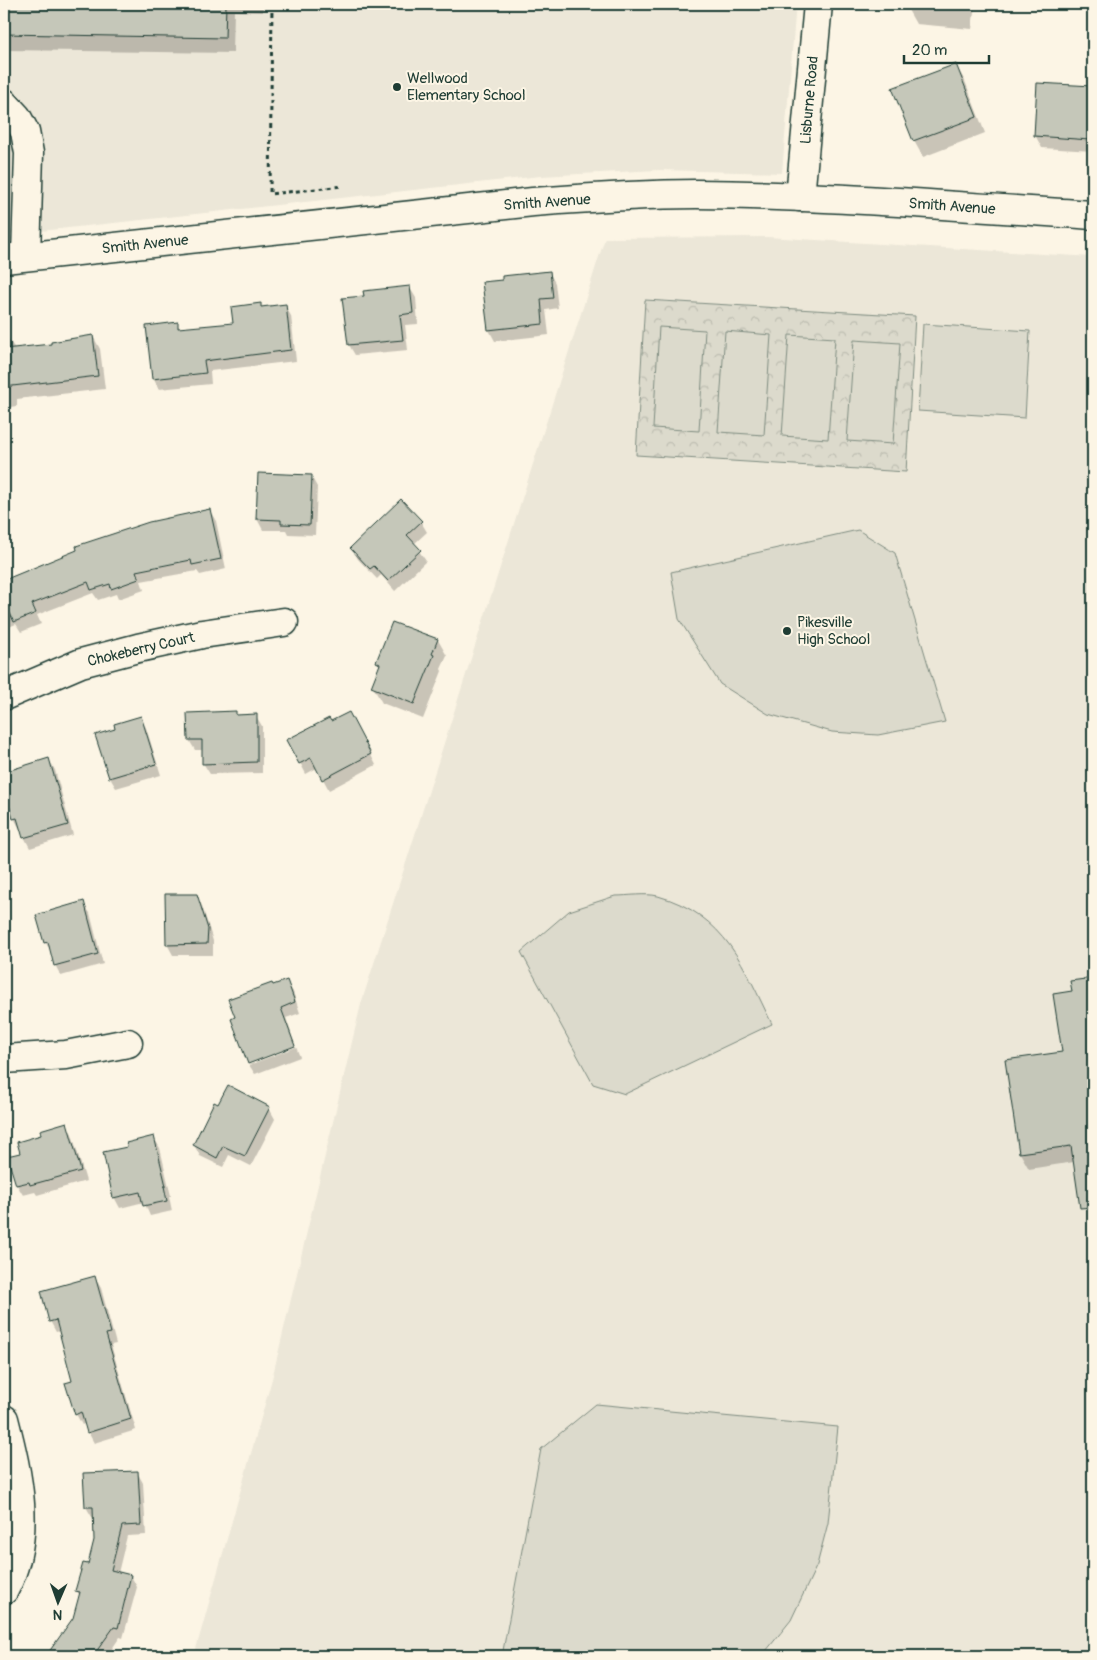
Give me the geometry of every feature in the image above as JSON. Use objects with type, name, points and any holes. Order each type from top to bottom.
[{"type":"main road","name":"Lisburne Road","points":[[800,197],[818,4]]},
{"type":"main road","points":[[4,103],[17,117],[25,132],[29,153],[15,258]]},
{"type":"main road","name":"Smith Avenue","points":[[15,258],[533,202],[694,194],[800,197],[1093,215]]},
{"type":"main road","name":"Chokeberry Court","points":[[4,696],[82,662],[202,634],[284,622]]},
{"type":"main road","points":[[4,1058],[66,1055],[128,1043]]},
{"type":"main road","points":[[4,1419],[13,1453],[20,1499],[20,1547],[4,1590]]},
{"type":"path","points":[[272,4],[270,194],[343,186]]},
{"type":"shaded area","name":"Wellwood Elementary School","points":[[4,4],[796,4],[782,173],[658,170],[541,176],[4,235]]},
{"type":"shaded area","name":"Pikesville High School","points":[[767,237],[1093,257],[1093,1656],[194,1656],[272,1379],[361,1004],[605,238]]},
{"type":"green space","points":[[645,300],[915,316],[906,472],[636,455]]},
{"type":"green space","points":[[923,324],[1030,331],[1025,418],[918,411]]},
{"type":"green space","points":[[659,327],[705,330],[699,431],[653,428]]},
{"type":"green space","points":[[725,331],[771,335],[764,435],[718,432]]},
{"type":"green space","points":[[789,335],[835,338],[828,439],[782,436]]},
{"type":"green space","points":[[854,340],[900,343],[893,444],[847,441]]},
{"type":"green space","points":[[858,530],[895,553],[945,722],[878,735],[832,732],[768,714],[720,684],[679,619],[671,572]]},
{"type":"green space","points":[[615,896],[658,896],[681,905],[701,916],[717,930],[742,963],[772,1024],[625,1094],[593,1084],[521,952],[569,911]]},
{"type":"green space","points":[[596,1404],[838,1427],[828,1523],[817,1565],[791,1620],[762,1656],[502,1656],[541,1449]]},
{"type":"building","points":[[4,4],[226,4],[225,38],[4,34]]},
{"type":"building","points":[[956,64],[977,117],[913,141],[892,88]]},
{"type":"building","points":[[1037,83],[1093,86],[1090,140],[1034,136]]},
{"type":"building","points":[[550,271],[553,298],[541,299],[543,324],[488,330],[482,282],[502,280],[502,276]]},
{"type":"building","points":[[410,286],[413,313],[400,315],[403,340],[348,345],[342,298],[364,296],[363,291]]},
{"type":"building","points":[[261,303],[261,307],[286,304],[291,350],[204,361],[206,373],[152,379],[146,326],[178,322],[178,328],[233,323],[231,307]]},
{"type":"building","points":[[93,335],[98,376],[4,387],[4,349],[51,344],[51,342]]},
{"type":"building","points":[[258,473],[312,475],[310,525],[281,524],[281,520],[256,519]]},
{"type":"building","points":[[401,499],[422,521],[407,535],[421,550],[388,581],[374,566],[370,569],[350,548]]},
{"type":"building","points":[[210,509],[221,559],[192,565],[191,560],[136,571],[139,579],[111,589],[110,584],[91,590],[88,582],[32,604],[36,613],[14,622],[10,613],[4,616],[4,580],[77,550],[76,546],[149,522]]},
{"type":"building","points":[[392,622],[438,639],[432,654],[434,655],[414,704],[371,687],[380,664],[376,662]]},
{"type":"building","points":[[236,711],[236,715],[257,714],[257,762],[202,764],[202,740],[188,740],[187,713]]},
{"type":"building","points":[[349,712],[371,754],[322,780],[311,758],[299,764],[286,740],[329,718],[331,721]]},
{"type":"building","points":[[141,716],[156,764],[109,778],[95,735],[115,729],[114,724]]},
{"type":"building","points":[[49,758],[68,825],[23,838],[17,818],[13,819],[4,787],[4,772]]},
{"type":"building","points":[[165,894],[197,894],[208,929],[207,944],[166,945]]},
{"type":"building","points":[[84,901],[98,954],[54,966],[48,942],[44,943],[36,915]]},
{"type":"building","points":[[1093,978],[1093,1207],[1080,1208],[1071,1146],[1019,1153],[1005,1060],[1062,1052],[1053,994],[1072,991],[1070,981]]},
{"type":"building","points":[[287,980],[295,1002],[281,1008],[295,1046],[248,1064],[231,1019],[235,1017],[228,999],[272,983],[273,985]]},
{"type":"building","points":[[228,1085],[270,1107],[245,1156],[223,1146],[217,1158],[193,1145],[214,1102],[218,1104]]},
{"type":"building","points":[[67,1122],[81,1171],[30,1185],[29,1182],[16,1185],[7,1156],[20,1153],[17,1142],[41,1135],[40,1130]]},
{"type":"building","points":[[154,1136],[166,1186],[164,1186],[167,1201],[143,1206],[140,1192],[113,1198],[103,1152],[127,1147],[126,1143]]},
{"type":"building","points":[[95,1276],[111,1333],[106,1334],[131,1419],[87,1433],[81,1412],[75,1415],[65,1383],[72,1381],[56,1320],[49,1322],[41,1291]]},
{"type":"building","points":[[138,1471],[141,1525],[122,1526],[111,1570],[131,1575],[118,1628],[114,1627],[93,1656],[46,1656],[73,1618],[80,1592],[75,1591],[83,1563],[88,1564],[94,1540],[93,1507],[85,1507],[83,1473]]},
{"type":"place","name":"Wellwood Elementary School","points":[[397,87]]},
{"type":"place","name":"Pikesville High School","points":[[787,631]]}]
